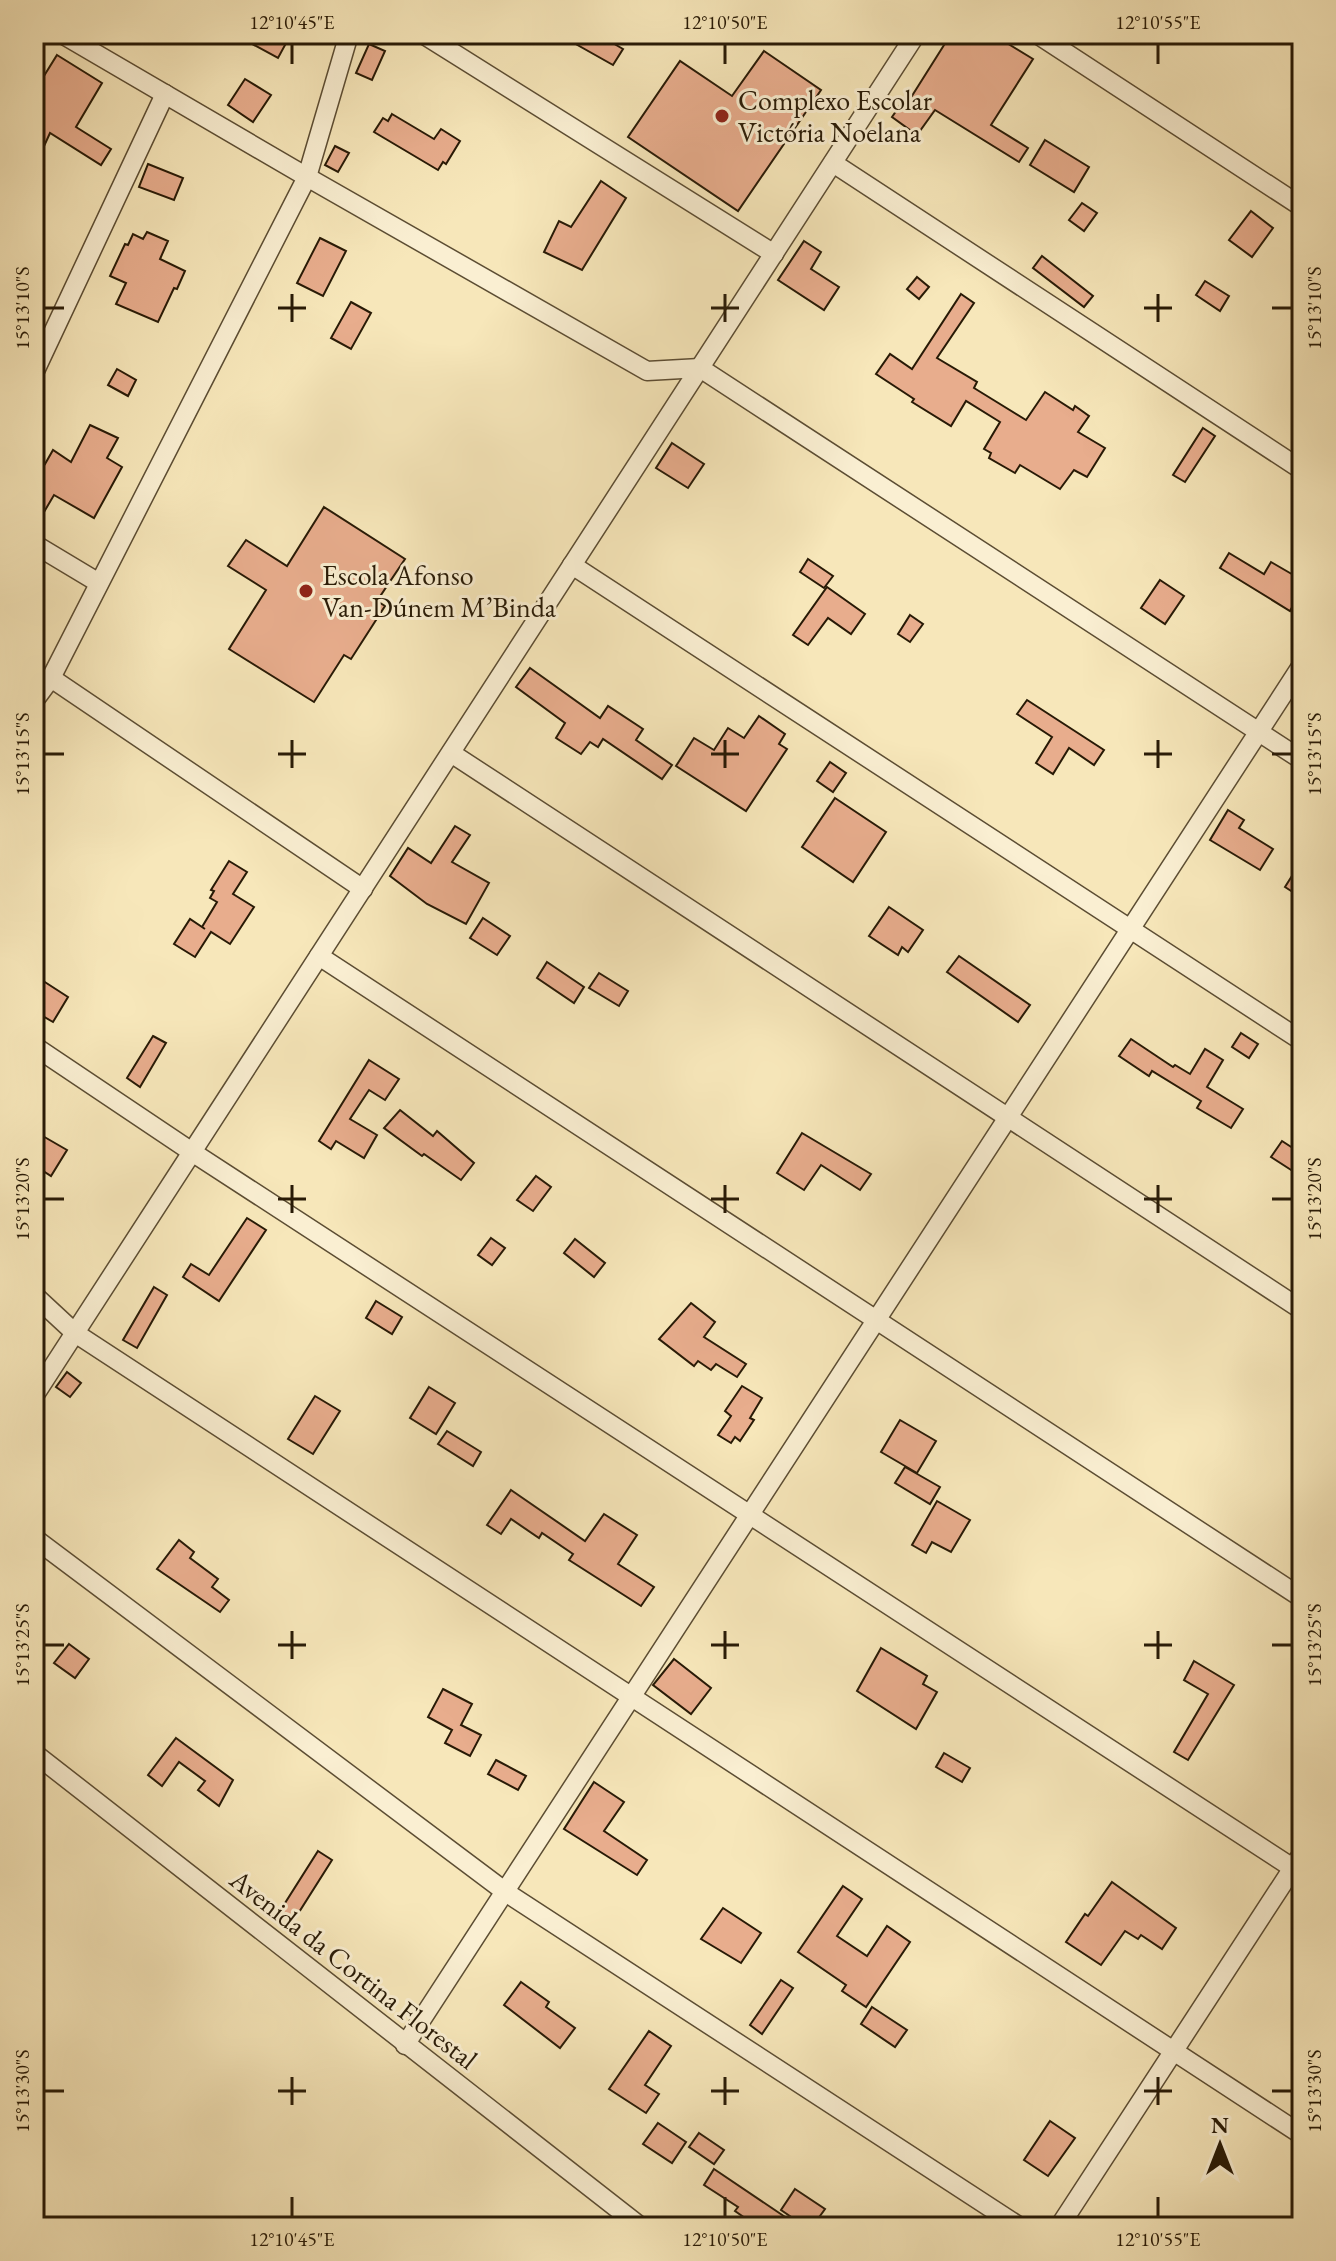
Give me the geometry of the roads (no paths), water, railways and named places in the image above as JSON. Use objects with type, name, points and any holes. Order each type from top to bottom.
[{"type":"street","points":[[62,34],[647,371],[700,368],[1302,760]]},
{"type":"street","points":[[34,701],[51,678],[307,177],[349,34]]},
{"type":"street","points":[[423,34],[774,254]]},
{"type":"street","points":[[34,1396],[916,34]]},
{"type":"street","points":[[1037,34],[1302,207]]},
{"type":"street","points":[[34,373],[165,94]]},
{"type":"street","points":[[833,163],[1302,470]]},
{"type":"street","points":[[34,544],[99,583]]},
{"type":"street","points":[[572,565],[1302,1041]]},
{"type":"street","points":[[405,2045],[507,1893],[1302,665]]},
{"type":"street","points":[[51,678],[363,889]]},
{"type":"street","points":[[451,753],[1302,1310]]},
{"type":"street","points":[[319,956],[1302,1598]]},
{"type":"street","points":[[34,1046],[750,1515],[1299,1865],[1059,2227]]},
{"type":"street","points":[[34,1295],[75,1333],[1302,2135]]},
{"type":"street","points":[[34,1538],[507,1893],[1020,2227]]},
{"type":"street","name":"Avenida da Cortina Florestal","points":[[34,1753],[641,2227]]},
{"type":"place","name":"Complexo Escolar Victória Noelana","points":[[722,116]]},
{"type":"place","name":"Escola Afonso Van-Dúnem M’Binda","points":[[306,591]]}]
